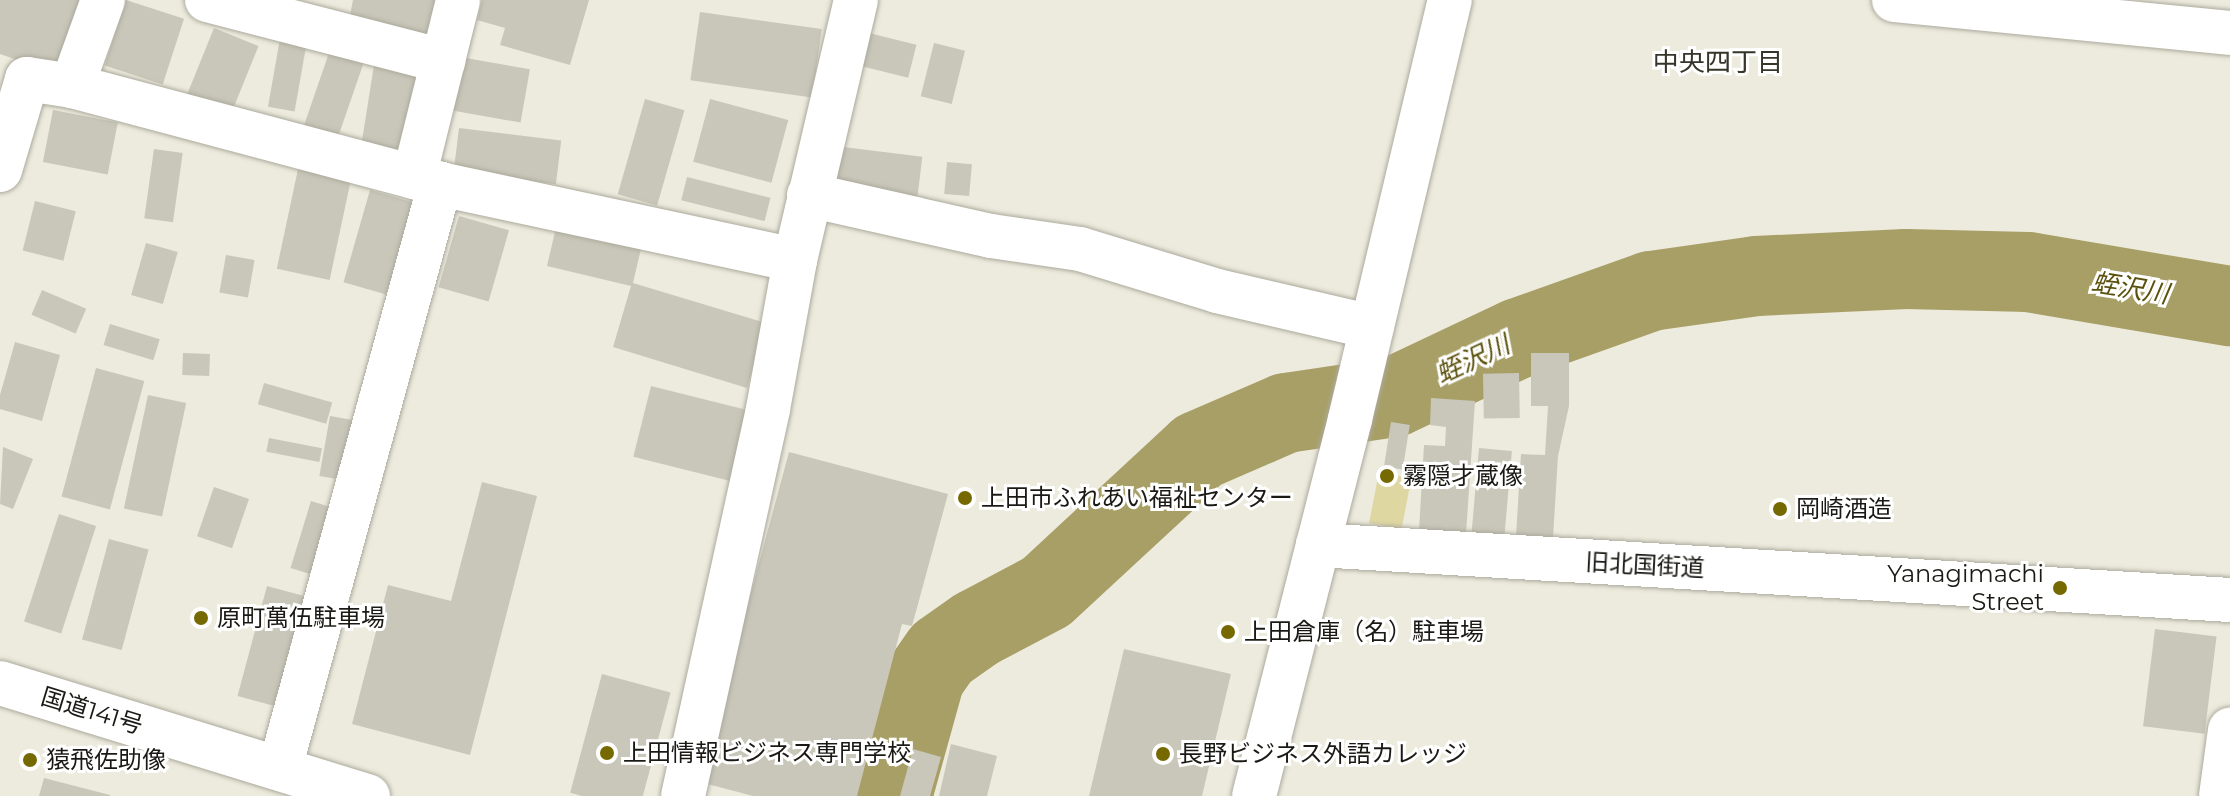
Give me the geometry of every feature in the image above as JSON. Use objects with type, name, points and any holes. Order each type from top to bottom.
[{"type":"main road","points":[[72,86],[103,0]]},
{"type":"main road","points":[[207,0],[443,61]]},
{"type":"main road","points":[[280,768],[427,181],[443,61],[458,0]]},
{"type":"main road","points":[[683,796],[768,409],[809,195],[856,0]]},
{"type":"main road","points":[[1254,796],[1350,419],[1450,0]]},
{"type":"main road","points":[[1894,0],[2230,33]]},
{"type":"main road","points":[[0,170],[27,79],[72,86],[427,181],[795,260]]},
{"type":"main road","points":[[809,195],[991,236],[1080,249],[1217,291],[1372,327]]},
{"type":"main road","name":"旧北国街道","points":[[1318,545],[2230,600]]},
{"type":"main road","name":"国道141号","points":[[0,683],[368,796]]},
{"type":"main road","points":[[2221,796],[2230,730]]},
{"type":"shaded area","points":[[1379,472],[1411,478],[1401,529],[1369,523]]},
{"type":"building","points":[[0,0],[84,0],[58,74],[0,54]]},
{"type":"building","points":[[126,0],[184,19],[163,84],[105,66]]},
{"type":"building","points":[[353,0],[440,0],[431,44],[348,27]]},
{"type":"building","points":[[482,0],[589,0],[570,65],[500,45],[505,28],[477,20]]},
{"type":"building","points":[[700,12],[822,29],[812,97],[690,80]]},
{"type":"building","points":[[214,28],[259,46],[230,116],[186,98]]},
{"type":"building","points":[[865,32],[916,45],[908,78],[857,65]]},
{"type":"building","points":[[281,33],[308,38],[295,112],[268,107]]},
{"type":"building","points":[[934,43],[965,51],[952,104],[921,96]]},
{"type":"building","points":[[331,47],[365,59],[335,145],[301,133]]},
{"type":"building","points":[[460,57],[530,69],[521,123],[451,110]]},
{"type":"building","points":[[374,65],[429,74],[416,156],[361,147]]},
{"type":"building","points":[[645,99],[684,110],[657,205],[618,194]]},
{"type":"building","points":[[710,99],[788,120],[771,183],[693,162]]},
{"type":"building","points":[[53,110],[118,123],[108,175],[43,162]]},
{"type":"building","points":[[459,128],[561,141],[556,184],[454,172]]},
{"type":"building","points":[[835,146],[922,157],[917,200],[830,190]]},
{"type":"building","points":[[154,149],[183,153],[173,222],[144,218]]},
{"type":"building","points":[[947,162],[972,164],[969,196],[944,194]]},
{"type":"building","points":[[298,169],[351,180],[330,280],[277,269]]},
{"type":"building","points":[[687,177],[770,198],[765,221],[681,200]]},
{"type":"building","points":[[370,190],[425,206],[398,298],[344,282]]},
{"type":"building","points":[[35,201],[76,211],[63,261],[23,250]]},
{"type":"building","points":[[459,216],[509,230],[489,301],[439,287]]},
{"type":"building","points":[[558,219],[643,240],[633,283],[766,323],[747,388],[613,347],[631,286],[547,266]]},
{"type":"building","points":[[146,243],[178,252],[163,304],[131,295]]},
{"type":"building","points":[[226,255],[255,260],[248,297],[219,292]]},
{"type":"building","points":[[42,290],[86,309],[76,334],[31,315]]},
{"type":"building","points":[[110,324],[160,339],[153,360],[104,345]]},
{"type":"building","points":[[15,342],[60,355],[42,421],[0,409],[0,395]]},
{"type":"building","points":[[183,353],[210,354],[209,376],[182,375]]},
{"type":"building","points":[[1531,353],[1569,353],[1569,406],[1558,456],[1553,538],[1516,536],[1521,454],[1545,455],[1548,406],[1531,406]]},
{"type":"building","points":[[96,368],[144,381],[110,509],[62,496]]},
{"type":"building","points":[[1519,373],[1520,418],[1484,419],[1483,374]]},
{"type":"building","points":[[264,383],[332,403],[326,424],[258,404]]},
{"type":"building","points":[[651,386],[749,410],[731,481],[633,457]]},
{"type":"building","points":[[148,395],[186,403],[162,517],[124,508]]},
{"type":"building","points":[[1431,398],[1475,401],[1466,534],[1419,531],[1424,445],[1445,446],[1446,427],[1430,425]]},
{"type":"building","points":[[330,416],[359,421],[348,481],[319,476]]},
{"type":"building","points":[[1391,422],[1410,425],[1403,469],[1384,466]]},
{"type":"building","points":[[269,438],[322,448],[319,462],[266,452]]},
{"type":"building","points":[[3,447],[33,459],[13,509],[0,504]]},
{"type":"building","points":[[1479,448],[1512,451],[1504,538],[1471,535]]},
{"type":"building","points":[[789,452],[948,494],[912,626],[902,624],[857,796],[753,796],[700,782]]},
{"type":"building","points":[[482,482],[537,496],[470,755],[352,724],[388,585],[451,601]]},
{"type":"building","points":[[214,487],[249,499],[232,548],[197,536]]},
{"type":"building","points":[[311,501],[338,509],[317,576],[291,568]]},
{"type":"building","points":[[59,514],[96,526],[61,634],[24,621]]},
{"type":"building","points":[[109,539],[149,550],[122,650],[82,639]]},
{"type":"building","points":[[267,586],[316,599],[287,709],[237,696]]},
{"type":"building","points":[[2155,629],[2217,637],[2205,734],[2143,726]]},
{"type":"building","points":[[1124,649],[1231,674],[1202,796],[1089,796]]},
{"type":"building","points":[[602,674],[671,692],[643,796],[582,796],[570,793]]},
{"type":"building","points":[[951,744],[997,756],[987,796],[939,796]]},
{"type":"building","points":[[913,749],[941,757],[930,796],[900,796]]},
{"type":"building","points":[[44,778],[110,795],[110,796],[39,796]]},
{"type":"waterway","name":"蛭沢川","points":[[892,796],[925,677],[942,653],[976,629],[1046,592],[1198,451],[1286,413],[1394,397],[1519,338],[1651,291],[1756,276],[1906,269],[2028,272],[2230,306]]},
{"type":"place","name":"霧隠才蔵像","points":[[1387,476]]},
{"type":"place","name":"上田市ふれあい福祉センター","points":[[965,498]]},
{"type":"place","name":"岡崎酒造","points":[[1780,509]]},
{"type":"place","name":"Yanagimachi Street","points":[[2060,588]]},
{"type":"place","name":"原町萬伍駐車場","points":[[201,618]]},
{"type":"place","name":"上田倉庫（名）駐車場","points":[[1228,632]]},
{"type":"place","name":"上田情報ビジネス専門学校","points":[[607,753]]},
{"type":"place","name":"長野ビジネス外語カレッジ","points":[[1163,754]]},
{"type":"place","name":"猿飛佐助像","points":[[30,760]]},
{"type":"district","name":"中央四丁目","points":[[1718,63]]}]
